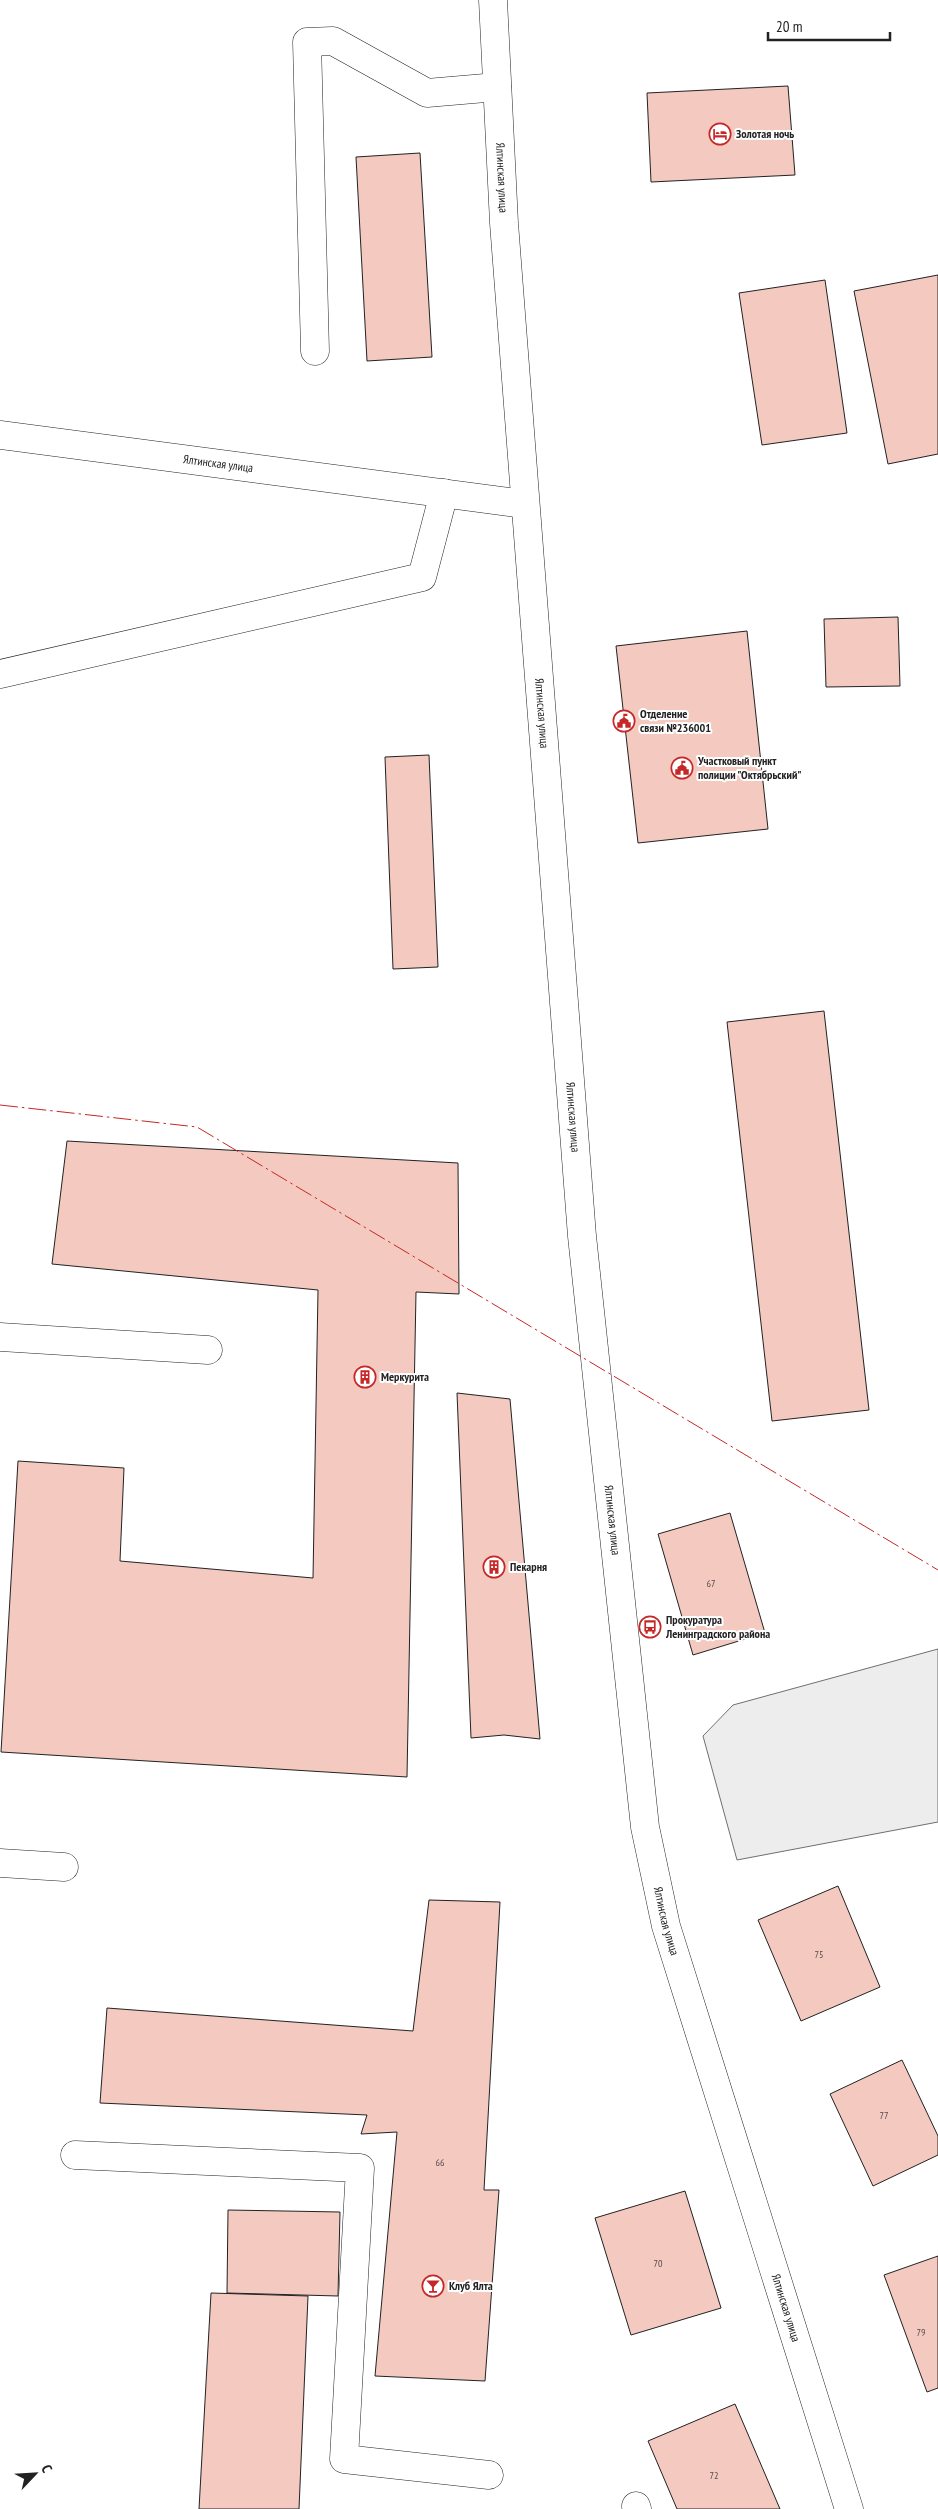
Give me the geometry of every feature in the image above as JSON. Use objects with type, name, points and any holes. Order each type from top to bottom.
[{"type":"street","name":"Ялтинская улица","points":[[493,0],[505,233],[582,1236],[645,1827],[669,1936],[849,2509]]},
{"type":"street","points":[[315,351],[307,42],[333,41],[427,93],[497,87]]},
{"type":"street","name":"Ялтинская улица","points":[[0,435],[525,504]]},
{"type":"street","points":[[0,674],[422,578],[444,493]]},
{"type":"street","points":[[0,1337],[208,1350]]},
{"type":"street","points":[[0,1863],[64,1867]]},
{"type":"street","points":[[75,2156],[360,2168],[344,2459],[489,2475]]},
{"type":"shaded area","points":[[938,1649],[938,1822],[737,1860],[703,1736],[733,1705]]},
{"type":"building","name":"Золотая ночь","points":[[788,86],[795,175],[651,182],[647,93]]},
{"type":"building","points":[[420,153],[432,357],[367,361],[356,157]]},
{"type":"building","points":[[938,275],[938,454],[888,464],[854,291]]},
{"type":"building","points":[[825,280],[847,433],[762,445],[739,293]]},
{"type":"building","points":[[898,617],[900,686],[826,687],[824,619]]},
{"type":"building","points":[[747,631],[768,829],[638,843],[616,646]]},
{"type":"building","points":[[429,755],[438,967],[393,969],[385,757]]},
{"type":"building","points":[[824,1011],[869,1410],[772,1421],[727,1022]]},
{"type":"building","name":"Меркурита","points":[[67,1141],[458,1163],[459,1294],[416,1292],[407,1777],[1,1752],[18,1461],[124,1468],[120,1561],[313,1578],[318,1290],[52,1264]]},
{"type":"building","name":"Пекарня","points":[[457,1393],[510,1399],[540,1739],[504,1735],[471,1738]]},
{"type":"building","points":[[730,1513],[765,1633],[693,1655],[658,1534]]},
{"type":"building","points":[[838,1886],[880,1987],[801,2021],[758,1920]]},
{"type":"building","points":[[429,1900],[500,1902],[484,2190],[499,2190],[485,2381],[375,2376],[397,2132],[361,2134],[367,2115],[100,2103],[107,2008],[413,2031]]},
{"type":"building","points":[[902,2060],[938,2136],[938,2155],[873,2186],[830,2094]]},
{"type":"building","points":[[685,2191],[721,2308],[631,2335],[595,2218]]},
{"type":"building","points":[[228,2210],[340,2212],[338,2296],[227,2293]]},
{"type":"building","points":[[938,2256],[938,2388],[927,2392],[884,2275]]},
{"type":"building","points":[[211,2293],[308,2296],[299,2509],[199,2509]]},
{"type":"building","points":[[735,2404],[780,2509],[677,2509],[648,2441]]},
{"type":"power","points":[[0,1105],[197,1127],[938,1570]]},
{"type":"place","name":"Золотая ночь","points":[[720,134]]},
{"type":"place","name":"Отделение связи №236001","points":[[624,721]]},
{"type":"place","name":"Участковый пункт полиции \"Октябрьский\"","points":[[682,768]]},
{"type":"place","name":"Меркурита","points":[[365,1377]]},
{"type":"place","name":"Пекарня","points":[[494,1567]]},
{"type":"place","name":"Прокуратура Ленинградского района","points":[[650,1627]]},
{"type":"place","name":"Клуб Ялта","points":[[433,2286]]}]
